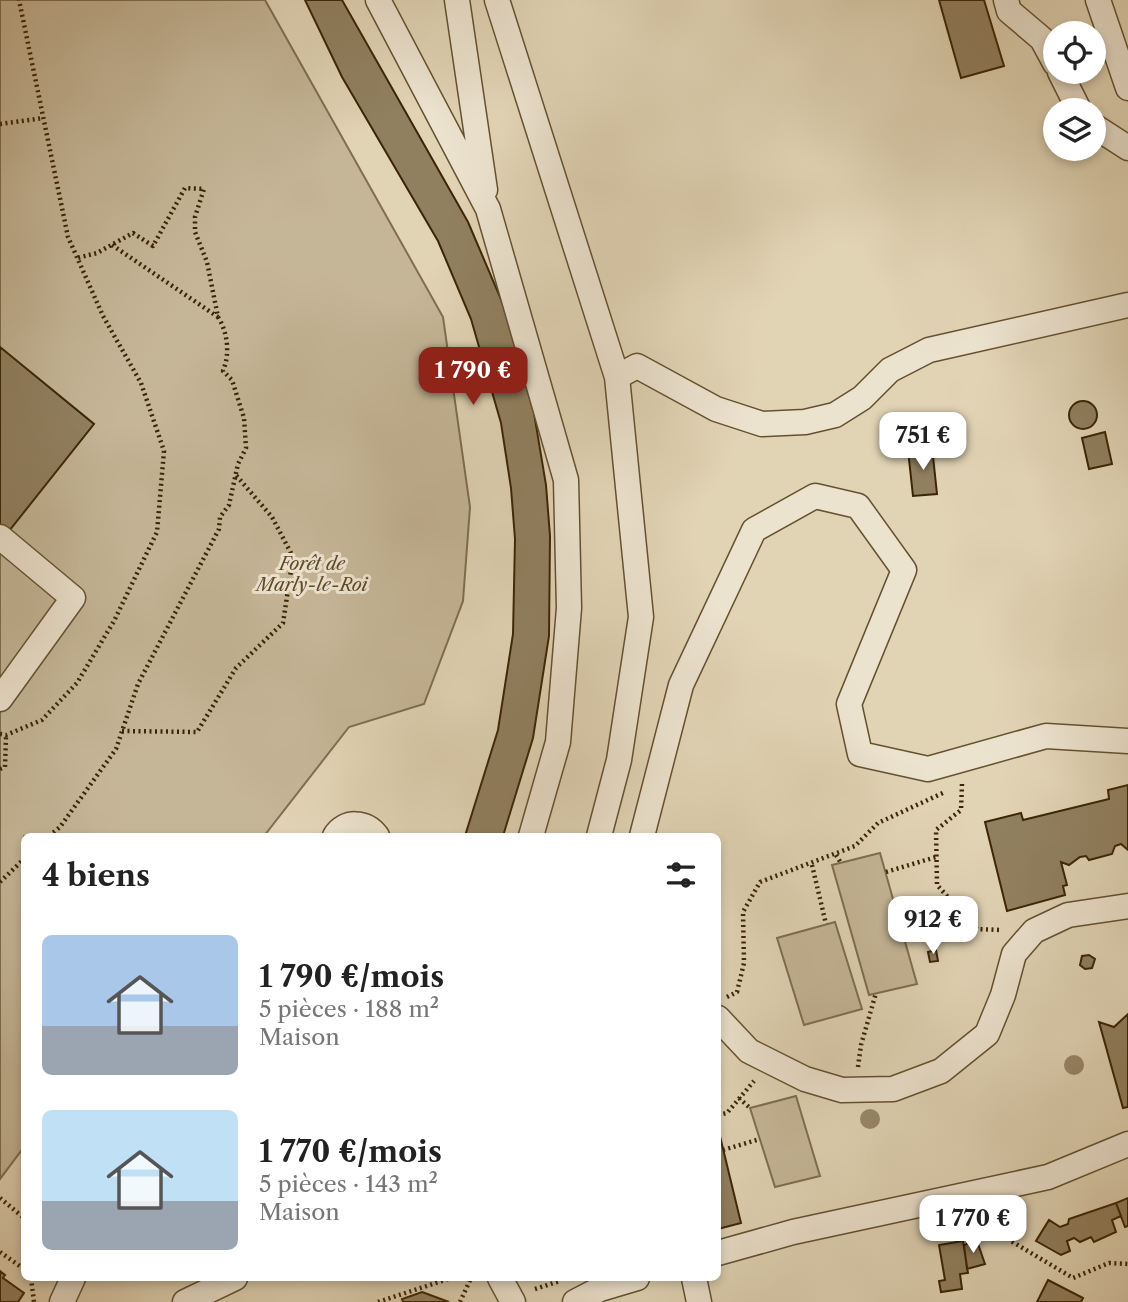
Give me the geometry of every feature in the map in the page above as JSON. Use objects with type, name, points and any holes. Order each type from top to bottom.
[{"type":"street","points":[[378,0],[488,209]]},
{"type":"street","points":[[457,0],[488,209],[566,480],[569,608],[558,742],[532,833]]},
{"type":"street","points":[[498,0],[617,377],[641,617],[619,760],[600,833]]},
{"type":"street","points":[[1006,0],[1009,11],[1043,41]]},
{"type":"street","points":[[1098,0],[1128,88]]},
{"type":"street","points":[[1106,134],[1128,148]]},
{"type":"street","points":[[617,377],[637,366],[716,409],[762,424],[806,422],[835,415],[862,398],[890,370],[929,350],[1128,304]]},
{"type":"street","points":[[643,833],[681,685],[754,530],[816,496],[858,506],[904,570],[849,704],[860,754],[928,769],[1046,736],[1128,741]]},
{"type":"street","points":[[0,537],[72,598],[0,699]]},
{"type":"street","points":[[338,833],[347,825],[362,824],[374,833]]},
{"type":"street","points":[[721,1021],[748,1051],[805,1079],[842,1090],[893,1089],[941,1072],[987,1034],[1003,995],[1014,954],[1034,931],[1068,915],[1128,906]]},
{"type":"street","points":[[721,1252],[793,1233],[1048,1177],[1128,1144]]},
{"type":"street","points":[[62,1302],[72,1281]]},
{"type":"street","points":[[186,1302],[229,1281]]},
{"type":"street","points":[[502,1281],[512,1301]]},
{"type":"street","points":[[575,1302],[600,1289],[627,1281]]},
{"type":"street","points":[[695,1281],[699,1302]]},
{"type":"path","points":[[0,734],[6,735],[42,720],[77,683],[114,621],[157,533],[164,451],[141,383],[103,316],[68,237],[19,0]]},
{"type":"path","points":[[0,124],[43,118]]},
{"type":"path","points":[[53,833],[116,749],[138,684],[219,529],[220,517],[229,505],[235,474],[246,448],[244,418],[233,393],[232,380],[223,371],[228,359],[225,328],[218,317],[207,262],[195,232],[195,217],[204,189],[185,188],[153,246],[134,233],[97,253],[76,258]]},
{"type":"path","points":[[112,245],[218,317]]},
{"type":"path","points":[[122,731],[197,732],[236,668],[283,623],[293,557],[272,517],[235,474]]},
{"type":"path","points":[[0,769],[5,767],[6,735]]},
{"type":"path","points":[[963,760],[961,810],[936,830],[937,885],[976,929],[1034,931]]},
{"type":"path","points":[[721,1002],[737,992],[744,962],[743,912],[760,882],[812,865],[855,846],[878,823],[962,785]]},
{"type":"path","points":[[836,855],[841,863]]},
{"type":"path","points":[[886,872],[936,857]]},
{"type":"path","points":[[0,882],[21,862]]},
{"type":"path","points":[[812,865],[825,924]]},
{"type":"path","points":[[901,926],[954,904]]},
{"type":"path","points":[[855,1090],[861,1045],[876,993]]},
{"type":"path","points":[[721,1114],[727,1113],[770,1061]]},
{"type":"path","points":[[739,1098],[750,1108]]},
{"type":"path","points":[[723,1150],[760,1139]]},
{"type":"path","points":[[993,1190],[1012,1241],[1073,1278],[1109,1262],[1128,1264]]},
{"type":"path","points":[[0,1198],[21,1216]]},
{"type":"path","points":[[0,1252],[21,1267]]},
{"type":"path","points":[[32,1281],[34,1302]]},
{"type":"path","points":[[378,1302],[442,1281]]},
{"type":"path","points":[[460,1302],[470,1281]]},
{"type":"path","points":[[512,1301],[562,1281]]},
{"type":"green space","name":"Forêt de Marly-le-Roi","points":[[0,0],[265,0],[443,317],[470,507],[463,601],[424,704],[349,727],[266,833],[21,833],[21,1151],[0,1179]]},
{"type":"green space","points":[[880,853],[917,984],[869,995],[832,865]]},
{"type":"green space","points":[[835,922],[862,1009],[804,1025],[777,938]]},
{"type":"green space","points":[[796,1096],[820,1176],[775,1187],[750,1108]]},
{"type":"building","points":[[305,0],[342,0],[468,222],[503,304],[534,413],[546,485],[550,536],[549,636],[533,738],[504,833],[466,833],[498,730],[513,634],[515,539],[511,488],[501,423],[471,319],[438,241],[342,77]]},
{"type":"building","points":[[939,0],[984,0],[1004,66],[961,78]]},
{"type":"building","points":[[0,347],[94,424],[9,531],[0,524]]},
{"type":"building","points":[[1083,401],[1093,405],[1097,415],[1093,425],[1083,429],[1073,425],[1069,415],[1073,405]]},
{"type":"building","points":[[1105,432],[1112,464],[1089,469],[1082,438]]},
{"type":"building","points":[[932,447],[937,494],[913,496],[908,450]]},
{"type":"building","points":[[1128,785],[1128,850],[1121,844],[1115,846],[1112,854],[1089,860],[1086,856],[1080,857],[1069,865],[1061,862],[1067,885],[1063,886],[1065,895],[1007,911],[985,822],[1021,813],[1023,820],[1109,799],[1108,790]]},
{"type":"building","points":[[936,950],[938,961],[930,962],[928,952]]},
{"type":"building","points":[[1089,955],[1095,959],[1092,968],[1085,969],[1080,965],[1082,956]]},
{"type":"building","points":[[1128,1014],[1128,1107],[1123,1108],[1099,1022],[1114,1027]]},
{"type":"building","points":[[721,1140],[741,1223],[721,1228]]},
{"type":"building","points":[[1128,1198],[1128,1226],[1125,1227],[1116,1203]]},
{"type":"building","points":[[1116,1203],[1121,1216],[1112,1220],[1116,1232],[1094,1242],[1091,1237],[1080,1242],[1074,1238],[1067,1241],[1070,1251],[1061,1255],[1036,1241],[1049,1220],[1060,1227],[1068,1224],[1069,1219]]},
{"type":"building","points":[[979,1207],[988,1211],[992,1220],[988,1229],[979,1233],[970,1229],[966,1220],[970,1211]]},
{"type":"building","points":[[963,1241],[968,1273],[960,1274],[962,1289],[941,1292],[939,1281],[945,1280],[939,1245]]},
{"type":"building","points":[[977,1241],[985,1264],[967,1269],[964,1245]]},
{"type":"building","points":[[0,1271],[5,1275],[3,1278],[24,1293],[18,1302],[0,1302]]},
{"type":"building","points":[[1048,1280],[1083,1298],[1081,1302],[1037,1302]]},
{"type":"building","points":[[422,1292],[449,1302],[403,1302],[402,1299]]}]
